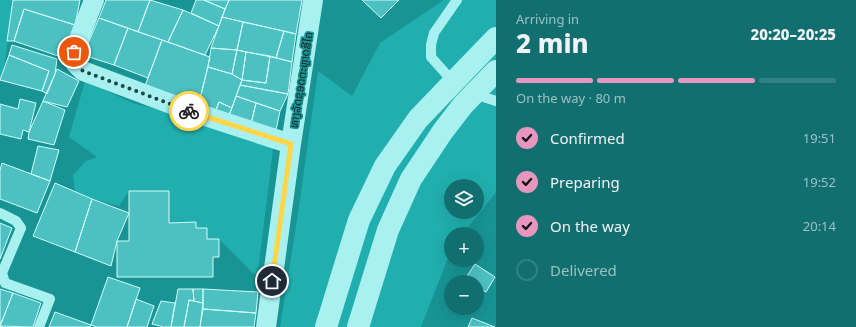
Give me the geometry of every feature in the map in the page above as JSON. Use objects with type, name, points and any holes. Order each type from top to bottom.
[{"type":"street","points":[[94,0],[74,52],[75,63],[83,71],[187,110],[291,144]]},
{"type":"street","name":"ທາງລັດຊອດຕະຫຼາດສີໄຄ","points":[[266,327],[291,144],[313,0]]},
{"type":"street","points":[[326,327],[359,220],[385,166],[418,119],[496,38]]},
{"type":"street","points":[[358,327],[388,230],[411,179],[443,131],[463,105],[496,72]]},
{"type":"street","points":[[456,80],[474,94]]},
{"type":"street","points":[[348,254],[377,264]]},
{"type":"lane","points":[[456,80],[431,57],[431,45],[434,33],[457,0]]},
{"type":"lane","points":[[474,94],[496,101]]},
{"type":"lane","points":[[0,213],[16,221],[20,228],[2,273],[5,283],[50,299],[40,327]]},
{"type":"green space","points":[[0,0],[13,0],[5,62],[0,81]]},
{"type":"green space","points":[[444,0],[496,0],[496,192],[484,207],[484,179],[444,179],[444,219],[475,219],[468,227],[444,227],[444,267],[421,327],[280,327],[298,214],[318,71],[352,96],[380,43]]},
{"type":"green space","points":[[85,81],[135,104],[188,115],[274,141],[259,264],[255,275],[219,239],[207,239],[207,228],[196,228],[196,222],[169,223],[168,191],[129,191],[119,206],[92,199],[75,191],[73,175],[86,161],[97,157],[69,137]]},
{"type":"building","points":[[13,0],[80,0],[75,25],[24,9],[14,41],[7,41]]},
{"type":"building","points":[[106,0],[150,0],[138,32],[99,18]]},
{"type":"building","points":[[150,0],[183,10],[168,42],[138,32]]},
{"type":"building","points":[[196,0],[204,0],[225,9],[219,26],[191,13]]},
{"type":"building","points":[[204,0],[229,0],[225,9]]},
{"type":"building","points":[[229,0],[302,0],[296,34],[222,17]]},
{"type":"building","points":[[362,0],[399,0],[381,18]]},
{"type":"building","points":[[24,9],[75,25],[64,58],[14,41]]},
{"type":"building","points":[[183,10],[219,26],[205,55],[168,42]]},
{"type":"building","points":[[222,17],[243,22],[237,50],[211,48]]},
{"type":"building","points":[[99,18],[128,28],[114,65],[83,55]]},
{"type":"building","points":[[243,22],[284,31],[276,58],[237,50]]},
{"type":"building","points":[[128,28],[162,40],[148,78],[114,65]]},
{"type":"building","points":[[284,31],[296,34],[292,62],[276,58]]},
{"type":"building","points":[[162,40],[210,57],[199,103],[145,86]]},
{"type":"building","points":[[12,45],[57,59],[55,74],[47,94],[42,91],[49,71],[9,55]]},
{"type":"building","points":[[211,48],[237,50],[232,74],[208,67]]},
{"type":"building","points":[[237,50],[246,52],[242,80],[232,74]]},
{"type":"building","points":[[246,52],[270,56],[266,83],[242,80]]},
{"type":"building","points":[[9,55],[49,71],[42,91],[0,80]]},
{"type":"building","points":[[270,56],[292,62],[288,94],[240,85],[242,80],[266,83]]},
{"type":"building","points":[[208,67],[232,74],[242,80],[232,108],[219,102],[216,110],[199,103]]},
{"type":"building","points":[[57,69],[79,81],[67,107],[43,101]]},
{"type":"building","points":[[240,85],[288,94],[280,111],[236,96]]},
{"type":"building","points":[[236,96],[256,103],[251,124],[228,118]]},
{"type":"building","points":[[20,99],[36,103],[29,132],[23,130],[21,139],[0,134],[0,104],[18,109]]},
{"type":"building","points":[[43,101],[65,110],[54,145],[28,139],[29,132]]},
{"type":"building","points":[[219,102],[232,108],[228,118],[216,110]]},
{"type":"building","points":[[256,103],[280,111],[276,130],[251,124]]},
{"type":"building","points":[[38,146],[59,150],[50,181],[31,174]]},
{"type":"building","points":[[2,163],[50,181],[37,213],[0,199],[0,170]]},
{"type":"building","points":[[55,183],[92,199],[75,252],[33,236]]},
{"type":"building","points":[[129,191],[169,191],[169,223],[196,222],[196,228],[207,228],[207,239],[219,239],[219,257],[213,257],[213,277],[117,277],[117,241],[129,241]]},
{"type":"building","points":[[92,199],[129,213],[117,241],[111,266],[75,252]]},
{"type":"building","points":[[0,223],[12,228],[0,259]]},
{"type":"building","points":[[473,267],[480,267],[495,277],[486,292],[484,291],[484,275],[468,275]]},
{"type":"building","points":[[108,277],[140,288],[127,327],[97,327],[91,325]]},
{"type":"building","points":[[0,289],[13,293],[0,326]]},
{"type":"building","points":[[178,289],[193,289],[194,301],[189,300],[184,327],[171,327]]},
{"type":"building","points":[[193,289],[203,289],[203,303],[194,301]]},
{"type":"building","points":[[203,289],[258,292],[256,313],[203,309]]},
{"type":"building","points":[[13,293],[41,303],[33,327],[0,326]]},
{"type":"building","points":[[136,299],[154,306],[147,327],[127,327]]},
{"type":"building","points":[[189,300],[203,303],[200,327],[184,327]]},
{"type":"building","points":[[161,301],[175,303],[171,327],[152,324]]},
{"type":"building","points":[[203,309],[256,313],[254,327],[200,327]]},
{"type":"building","points":[[55,312],[91,325],[90,327],[49,327]]},
{"type":"building","points":[[472,318],[495,327],[468,327]]},
{"type":"way so far","points":[[74,52],[75,63],[83,71],[189,111]]},
{"type":"route","points":[[189,111],[291,144],[272,281]]}]
